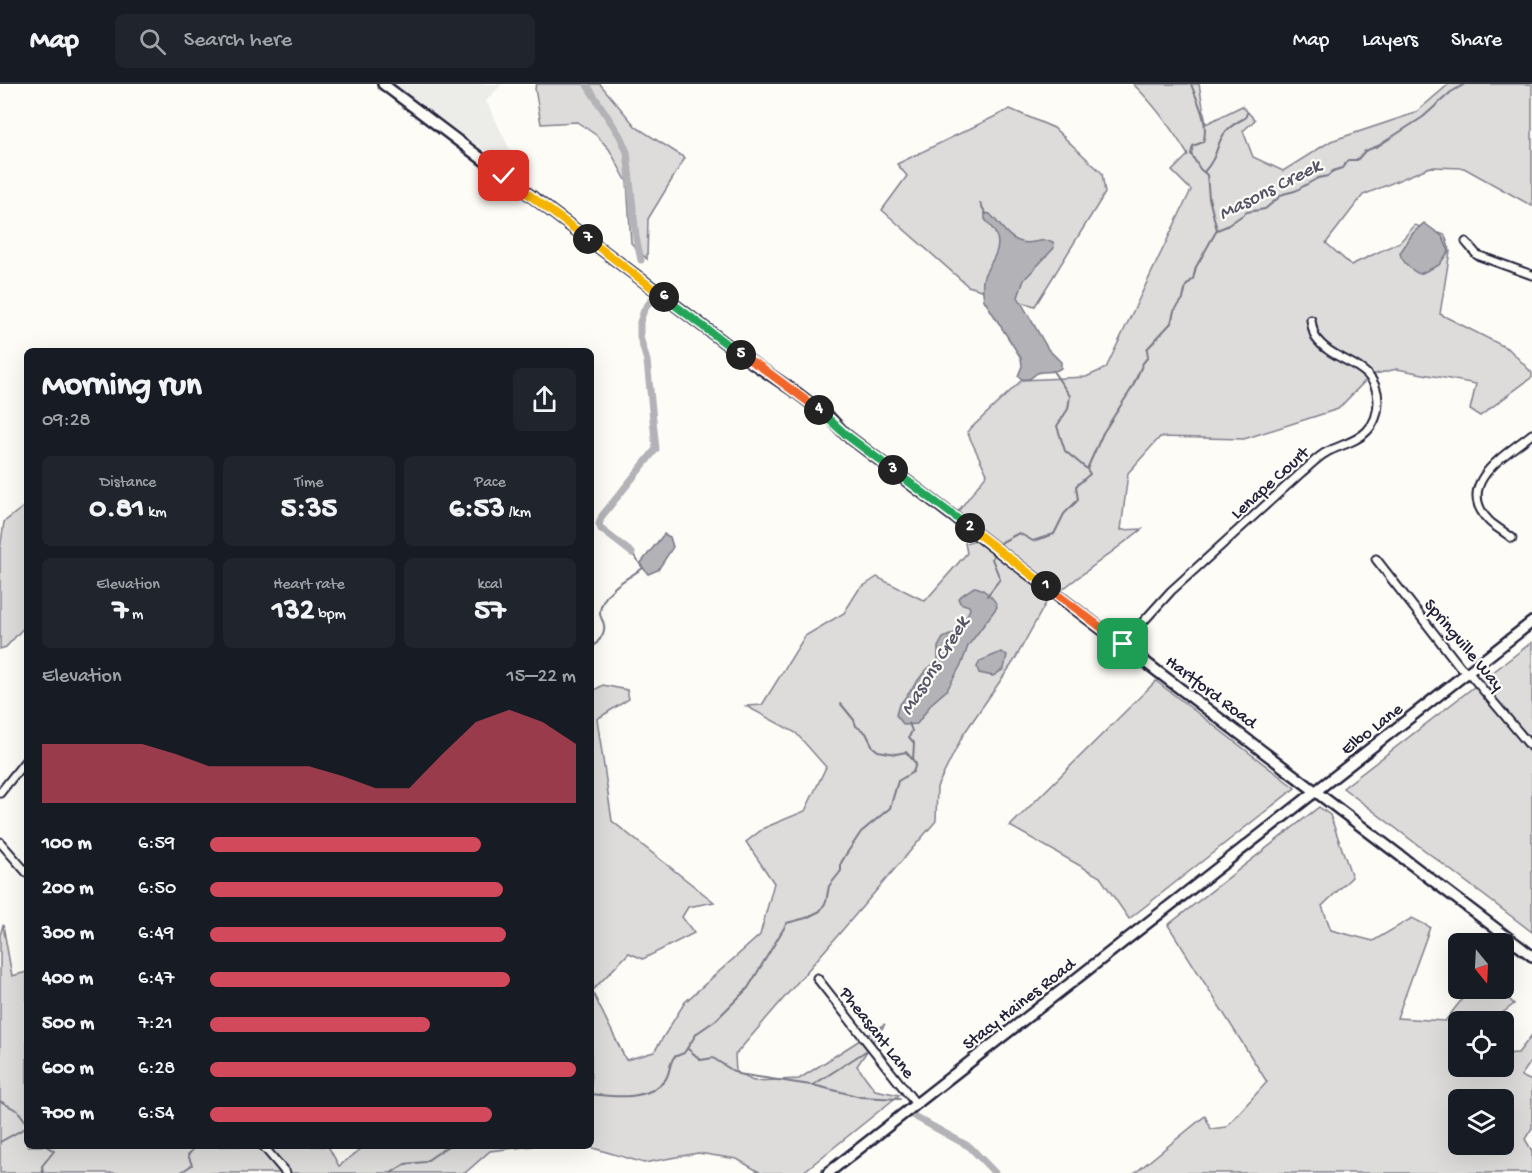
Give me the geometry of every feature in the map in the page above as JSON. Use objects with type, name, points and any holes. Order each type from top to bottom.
[{"type":"street","name":"Hartford Road","points":[[383,84],[741,355],[797,393],[831,419],[845,434],[1532,956]]},
{"type":"street","points":[[1466,242],[1477,255],[1532,274]]},
{"type":"street","name":"Lenape Court","points":[[1123,644],[1170,591],[1320,456],[1356,439],[1371,426],[1378,402],[1373,382],[1360,367],[1326,347],[1316,338],[1311,320]]},
{"type":"street","points":[[1512,538],[1485,515],[1478,498],[1479,482],[1484,473],[1532,434]]},
{"type":"street","name":"Springville Way","points":[[1377,559],[1461,668],[1470,673],[1532,748]]},
{"type":"street","name":"Elbo Lane","points":[[1228,860],[1470,673],[1532,622]]},
{"type":"street","points":[[0,793],[24,763]]},
{"type":"street","points":[[0,842],[24,870]]},
{"type":"street","name":"Stacy Haines Road","points":[[828,1173],[1228,860]]},
{"type":"street","name":"Pheasant Lane","points":[[817,978],[916,1104]]},
{"type":"street","points":[[266,1149],[286,1173]]},
{"type":"shaded area","points":[[393,84],[502,84],[486,101],[515,160],[510,166],[501,163]]},
{"type":"shaded area","points":[[537,84],[600,84],[636,127],[685,158],[648,219],[647,259],[631,243],[627,182],[609,149],[596,135],[577,122],[541,124],[535,88]]},
{"type":"shaded area","points":[[1133,84],[1199,84],[1206,124],[1242,106],[1255,120],[1243,131],[1253,157],[1283,171],[1331,141],[1415,113],[1449,84],[1532,84],[1532,206],[1464,168],[1430,167],[1363,195],[1326,243],[1351,265],[1400,242],[1415,225],[1445,235],[1450,251],[1440,314],[1509,349],[1532,373],[1532,377],[1480,416],[1470,410],[1476,384],[1397,369],[1371,375],[1338,409],[1244,439],[1160,437],[1128,473],[1121,530],[1142,529],[1047,601],[1014,661],[963,735],[937,787],[936,821],[735,1055],[736,1072],[753,1081],[799,1079],[885,1024],[857,1066],[875,1090],[899,1095],[802,1173],[761,1173],[737,1159],[698,1153],[644,1163],[594,1148],[594,995],[626,1060],[654,1052],[685,1002],[760,935],[774,883],[746,842],[764,828],[805,811],[826,767],[796,733],[746,706],[762,705],[805,636],[844,613],[859,589],[877,577],[925,601],[967,553],[965,543],[986,537],[956,514],[987,474],[967,432],[1022,380],[1086,377],[1106,368],[1191,190],[1172,171],[1188,155],[1148,100]]},
{"type":"shaded area","points":[[1010,109],[1054,128],[1102,173],[1105,193],[1035,306],[968,286],[882,210],[907,176],[897,164]]},
{"type":"shaded area","points":[[24,506],[24,627],[6,647],[0,649],[0,550],[4,522]]},
{"type":"shaded area","points":[[1532,642],[1532,932],[1343,788]]},
{"type":"shaded area","points":[[1156,681],[1295,788],[1129,919],[1100,877],[1010,826]]},
{"type":"shaded area","points":[[603,685],[627,690],[629,699],[597,719],[612,821],[714,902],[688,907],[682,917],[694,933],[643,959],[629,953],[594,989],[594,690]]},
{"type":"shaded area","points":[[1319,807],[1330,815],[1352,877],[1322,906],[1331,930],[1373,941],[1412,918],[1430,927],[1397,1018],[1445,1021],[1448,1017],[1448,1077],[1514,1077],[1514,1053],[1518,1053],[1532,1035],[1532,1060],[1521,1076],[1532,1081],[1532,1128],[1525,1139],[1532,1151],[1532,1173],[1135,1173],[1205,1116],[1211,1129],[1226,1127],[1267,1082],[1168,925]]},
{"type":"shaded area","points":[[3,925],[12,976],[24,973],[24,1149],[330,1149],[339,1166],[361,1149],[507,1149],[490,1151],[465,1173],[0,1173],[0,935]]},
{"type":"shaded area","points":[[1462,999],[1509,999],[1514,1004],[1505,1011],[1453,1011]]},
{"type":"water","points":[[985,213],[990,214],[1009,235],[1020,242],[1046,240],[1053,242],[1054,248],[1024,280],[1018,297],[1048,349],[1061,362],[1061,368],[1058,370],[1038,373],[1027,379],[1018,376],[1022,366],[1021,358],[984,300],[983,279],[998,246],[996,235],[985,219]]},
{"type":"water","points":[[1424,223],[1442,236],[1449,251],[1439,265],[1420,274],[1408,266],[1400,253],[1413,233]]},
{"type":"water","points":[[664,534],[670,537],[673,547],[658,570],[648,574],[640,564]]},
{"type":"water","points":[[974,587],[988,594],[997,607],[968,646],[962,663],[947,690],[932,703],[917,724],[904,725],[896,715],[898,707],[925,671],[938,660],[938,647],[943,638],[959,631],[970,609],[969,606],[960,603],[958,598]]},
{"type":"water","points":[[1001,652],[1007,655],[1004,669],[993,676],[979,673],[977,667],[980,661]]},
{"type":"waterway","points":[[1191,84],[1205,128],[1203,142],[1193,146],[1191,154],[1200,169],[1207,175],[1209,198],[1217,230]]},
{"type":"waterway","name":"Masons Creek","points":[[998,548],[1002,542],[1019,533],[1033,541],[1054,534],[1064,514],[1078,500],[1076,486],[1090,474],[1087,469],[1103,433],[1132,388],[1148,357],[1147,349],[1171,323],[1174,311],[1183,299],[1186,286],[1193,279],[1196,267],[1217,230],[1247,212],[1265,209],[1283,194],[1295,191],[1318,178],[1328,176],[1333,171],[1342,168],[1348,160],[1357,160],[1365,151],[1378,146],[1423,117],[1451,92],[1465,84]]},
{"type":"waterway","points":[[587,85],[620,136],[627,152],[636,237],[641,260]]},
{"type":"waterway","points":[[1204,172],[1222,136],[1234,124],[1245,118],[1247,113]]},
{"type":"waterway","points":[[980,203],[986,214]]},
{"type":"waterway","points":[[632,553],[601,529],[599,524],[602,516],[656,449],[647,361],[640,337],[640,322],[655,292]]},
{"type":"waterway","points":[[1053,371],[1070,396],[1068,409],[1057,426],[1065,451],[1087,469]]},
{"type":"waterway","name":"Masons Creek","points":[[987,596],[1000,579],[992,559],[994,552]]},
{"type":"waterway","points":[[594,645],[604,632],[600,613],[606,597],[617,585],[643,568],[632,553]]},
{"type":"waterway","points":[[841,704],[856,726],[866,733],[873,747],[878,751],[896,754],[906,752],[913,760]]},
{"type":"waterway","name":"Masons Creek","points":[[594,1094],[630,1096],[658,1087],[667,1078],[674,1057],[684,1053],[697,1033],[716,1020],[748,988],[787,923],[820,911],[826,902],[829,886],[841,871],[841,863],[861,832],[890,808],[898,781],[913,772],[916,764],[913,760],[914,743],[909,737],[912,731],[909,723]]},
{"type":"waterway","points":[[688,1049],[701,1060],[713,1058],[738,1074],[817,1086],[861,1097],[900,1099]]},
{"type":"waterway","points":[[813,1085],[866,1051]]},
{"type":"waterway","points":[[0,1101],[18,1111],[24,1119]]},
{"type":"waterway","points":[[912,1115],[970,1147],[995,1173]]},
{"type":"waterway","points":[[0,1142],[24,1129]]},
{"type":"waterway","points":[[43,1173],[42,1166],[54,1151],[51,1149]]},
{"type":"waterway","points":[[180,1173],[192,1165],[188,1155],[193,1149]]},
{"type":"waterway","name":"Masons Creek","points":[[391,1173],[405,1164],[425,1162],[444,1149]]},
{"type":"route","points":[[504,176],[741,355],[797,393],[831,419],[845,434],[1123,644]]}]
